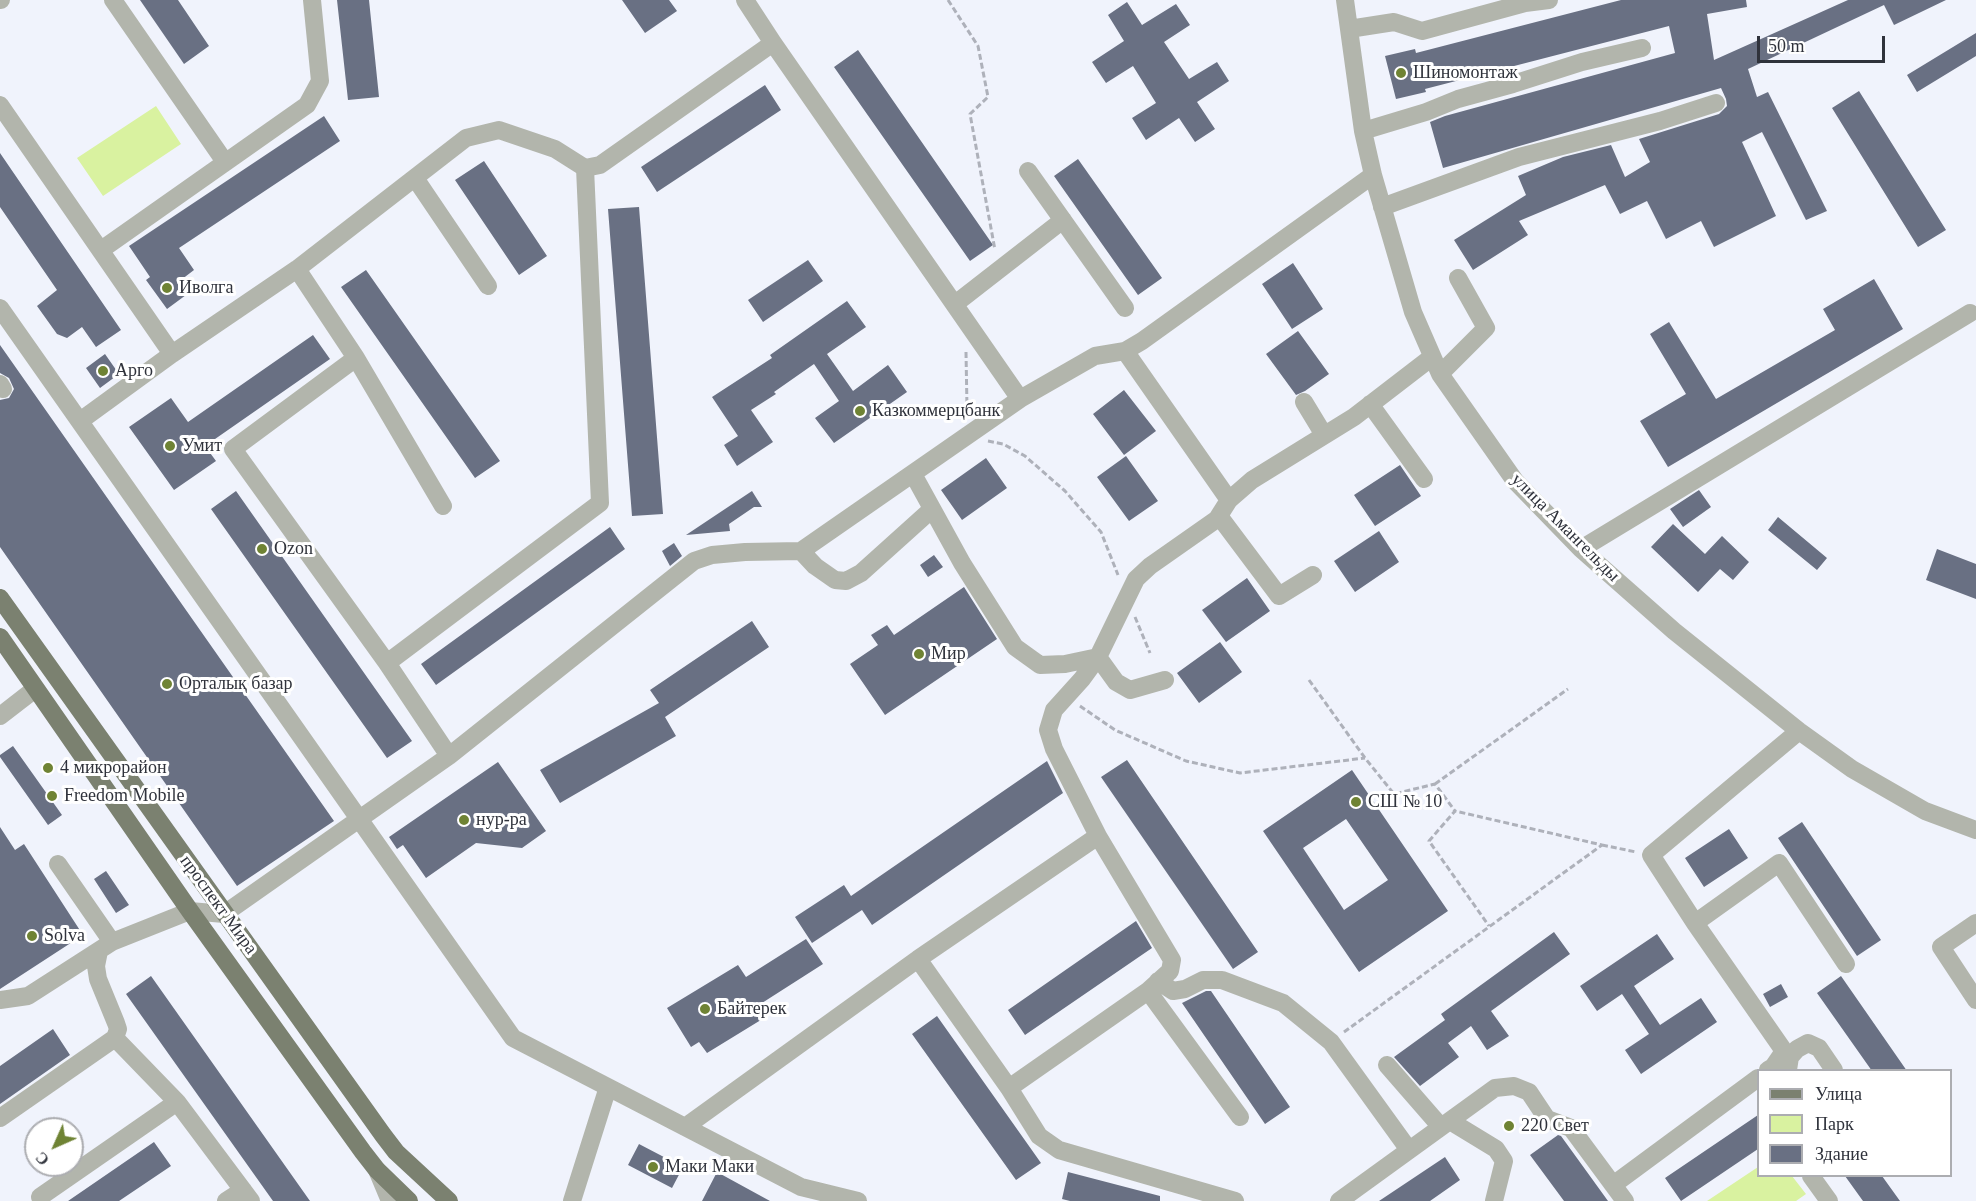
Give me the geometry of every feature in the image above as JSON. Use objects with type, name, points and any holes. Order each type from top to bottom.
[{"type":"main road","name":"проспект Мира","points":[[0,598],[382,1135],[396,1152],[449,1201]]},
{"type":"main road","name":"проспект Мира","points":[[0,637],[190,911],[376,1170],[409,1201]]},
{"type":"street","points":[[113,0],[222,157]]},
{"type":"street","points":[[101,250],[222,157],[307,105],[320,81],[312,0]]},
{"type":"street","points":[[745,0],[1020,399]]},
{"type":"street","name":"улица Амангельды","points":[[1345,0],[1363,132],[1373,175],[1413,312],[1440,374],[1515,481],[1581,549],[1674,631],[1798,731],[1852,769],[1925,811],[1976,830]]},
{"type":"street","points":[[1349,28],[1394,22],[1422,30],[1526,3],[1549,0]]},
{"type":"street","points":[[80,421],[172,354],[297,269],[466,138],[499,130],[555,149],[585,168],[600,165],[773,43]]},
{"type":"street","points":[[1363,132],[1458,99],[1582,62],[1642,48]]},
{"type":"street","points":[[1382,207],[1519,157],[1660,121],[1716,104]]},
{"type":"street","points":[[0,105],[172,354]]},
{"type":"street","points":[[387,663],[600,503],[585,168]]},
{"type":"street","points":[[1028,171],[1125,308]]},
{"type":"street","points":[[0,1000],[28,996],[105,947],[190,911],[225,914],[449,756],[694,561],[712,555],[801,551],[913,474],[960,433],[1095,356],[1125,351],[1142,341],[1373,175]]},
{"type":"street","points":[[415,177],[488,286]]},
{"type":"street","points":[[955,304],[1062,220]]},
{"type":"street","points":[[297,269],[356,358],[443,506]]},
{"type":"street","points":[[1440,374],[1486,328],[1458,278]]},
{"type":"street","points":[[0,308],[513,1038],[801,1187],[858,1201]]},
{"type":"street","points":[[1581,549],[1970,313]]},
{"type":"street","points":[[1125,351],[1279,596],[1313,575]]},
{"type":"street","points":[[1009,1088],[1153,986],[1170,971],[1172,960],[1098,836],[1054,749],[1048,730],[1054,710],[1098,657],[1136,579],[1224,508],[1252,480],[1354,417],[1432,357]]},
{"type":"street","points":[[356,358],[233,449],[387,663],[449,756]]},
{"type":"street","points":[[1304,402],[1324,435]]},
{"type":"street","points":[[1370,404],[1424,479]]},
{"type":"street","points":[[913,474],[962,563],[1015,647],[1040,665],[1065,664],[1098,657]]},
{"type":"street","points":[[801,551],[815,566],[836,580],[846,580],[861,573],[931,510]]},
{"type":"street","points":[[1098,657],[1116,682],[1130,690],[1165,680]]},
{"type":"street","points":[[0,716],[35,690]]},
{"type":"street","points":[[1775,1069],[1784,1051],[1651,855],[1798,731]]},
{"type":"street","points":[[685,1127],[918,959],[1098,836]]},
{"type":"street","points":[[1695,923],[1779,863],[1846,964]]},
{"type":"street","points":[[58,864],[105,947]]},
{"type":"street","points":[[1976,923],[1941,947],[1976,1000]]},
{"type":"street","points":[[0,1118],[115,1038],[118,1029],[98,980],[96,966],[105,947]]},
{"type":"street","points":[[918,959],[1009,1088],[1039,1136],[1059,1150],[1235,1201]]},
{"type":"street","points":[[1153,986],[1173,991],[1185,989],[1203,980],[1222,980],[1283,1004],[1331,1042],[1409,1150]]},
{"type":"street","points":[[1153,986],[1240,1117]]},
{"type":"street","points":[[115,1038],[177,1102],[247,1195],[226,1201]]},
{"type":"street","points":[[1776,1069],[1797,1049],[1808,1043],[1819,1048],[1833,1069]]},
{"type":"street","points":[[1387,1065],[1445,1124],[1496,1149],[1504,1161],[1494,1201]]},
{"type":"street","points":[[1613,1185],[1757,1083]]},
{"type":"street","points":[[1339,1201],[1495,1088],[1514,1086],[1528,1092],[1547,1119],[1571,1128],[1625,1201]]},
{"type":"street","points":[[572,1201],[608,1087]]},
{"type":"street","points":[[40,1197],[177,1102]]},
{"type":"street","points":[[376,1170],[390,1201]]},
{"type":"street","points":[[1812,1177],[1829,1201]]},
{"type":"path","points":[[948,0],[978,46],[988,97],[970,114],[999,269]]},
{"type":"path","points":[[966,347],[967,408],[960,433],[1003,444],[1025,456],[1065,492],[1101,532],[1150,653]]},
{"type":"path","points":[[1309,680],[1394,794],[1435,783],[1568,689]]},
{"type":"path","points":[[1069,693],[1078,704],[1115,730],[1186,761],[1240,773],[1365,758]]},
{"type":"path","points":[[1435,783],[1455,811],[1651,855]]},
{"type":"path","points":[[1455,811],[1429,841],[1489,926]]},
{"type":"path","points":[[1331,1042],[1602,845]]},
{"type":"green space","points":[[156,106],[181,144],[103,196],[77,158]]},
{"type":"green space","points":[[1757,1168],[1757,1177],[1793,1177],[1806,1194],[1796,1201],[1707,1201]]},
{"type":"building","points":[[140,0],[178,0],[209,46],[184,64]]},
{"type":"building","points":[[337,0],[369,0],[379,97],[348,100]]},
{"type":"building","points":[[622,0],[669,0],[677,11],[645,33]]},
{"type":"building","points":[[1621,0],[1746,0],[1747,7],[1707,14],[1714,60],[1848,0],[1946,0],[1894,25],[1884,5],[1748,69],[1757,97],[1768,92],[1827,211],[1806,220],[1762,132],[1742,142],[1776,216],[1714,247],[1701,221],[1666,239],[1647,201],[1620,214],[1605,185],[1519,221],[1528,235],[1473,270],[1454,240],[1526,195],[1518,176],[1563,157],[1611,145],[1625,177],[1650,162],[1639,139],[1719,114],[1727,106],[1726,99],[1721,88],[1443,168],[1430,122],[1675,53],[1669,26],[1425,89],[1426,92],[1396,99],[1385,56],[1415,49],[1416,53]]},
{"type":"building","points":[[1127,2],[1142,25],[1176,4],[1190,25],[1164,42],[1189,79],[1217,62],[1229,81],[1197,102],[1215,129],[1195,142],[1179,118],[1146,140],[1132,118],[1156,103],[1133,66],[1106,83],[1092,62],[1124,41],[1108,15]]},
{"type":"building","points":[[1976,33],[1976,56],[1917,92],[1907,75]]},
{"type":"building","points":[[858,50],[993,245],[970,261],[834,67]]},
{"type":"building","points":[[765,85],[781,110],[657,192],[641,167]]},
{"type":"building","points":[[1859,91],[1946,230],[1918,247],[1832,108]]},
{"type":"building","points":[[324,116],[340,141],[179,248],[194,270],[177,283],[186,295],[167,309],[146,280],[150,277],[129,246]]},
{"type":"building","points":[[0,153],[121,330],[96,347],[82,327],[67,338],[57,334],[37,306],[57,290],[0,207]]},
{"type":"building","points":[[1078,159],[1162,278],[1138,295],[1054,176]]},
{"type":"building","points":[[484,161],[547,256],[519,275],[455,180]]},
{"type":"building","points":[[639,207],[663,514],[632,516],[608,209]]},
{"type":"building","points":[[808,260],[823,281],[763,322],[748,300]]},
{"type":"building","points":[[1293,263],[1323,309],[1292,329],[1262,284]]},
{"type":"building","points":[[366,270],[500,461],[475,478],[341,287]]},
{"type":"building","points":[[1874,279],[1903,329],[1668,467],[1640,421],[1686,394],[1650,334],[1669,322],[1716,399],[1835,330],[1823,309]]},
{"type":"building","points":[[847,301],[866,327],[827,354],[853,391],[888,365],[907,392],[834,443],[815,418],[839,401],[814,364],[774,392],[776,394],[751,410],[773,442],[737,466],[724,445],[738,436],[712,397],[772,358],[770,355]]},
{"type":"building","points":[[1298,331],[1329,374],[1296,395],[1266,354]]},
{"type":"building","points":[[313,335],[330,359],[205,446],[216,461],[174,490],[129,427],[171,398],[188,422]]},
{"type":"building","name":"Орталық базар","points":[[0,345],[334,821],[237,886],[0,547],[0,400],[9,398],[14,389],[9,378],[0,373]]},
{"type":"building","name":"Арго","points":[[105,354],[119,374],[100,388],[86,368]]},
{"type":"building","points":[[1124,390],[1156,431],[1124,455],[1093,414]]},
{"type":"building","points":[[1126,456],[1158,501],[1129,521],[1097,477]]},
{"type":"building","points":[[986,458],[1007,488],[962,520],[941,490]]},
{"type":"building","points":[[1400,465],[1421,496],[1375,526],[1354,495]]},
{"type":"building","points":[[1699,490],[1711,507],[1683,527],[1670,509]]},
{"type":"building","points":[[236,491],[412,741],[387,758],[211,509]]},
{"type":"building","points":[[752,491],[762,507],[754,507],[729,524],[730,531],[686,535]]},
{"type":"building","points":[[1778,517],[1827,558],[1817,570],[1768,530]]},
{"type":"building","points":[[1673,524],[1705,554],[1722,536],[1749,562],[1733,580],[1720,569],[1698,592],[1651,547]]},
{"type":"building","points":[[610,527],[625,549],[436,685],[421,664]]},
{"type":"building","points":[[1379,531],[1399,562],[1355,592],[1334,561]]},
{"type":"building","points":[[674,543],[682,556],[670,566],[662,551]]},
{"type":"building","points":[[1937,549],[1976,564],[1976,599],[1926,580]]},
{"type":"building","points":[[934,555],[943,567],[928,577],[920,565]]},
{"type":"building","points":[[1247,578],[1270,611],[1226,642],[1202,610]]},
{"type":"building","name":"Мир","points":[[964,587],[997,639],[885,715],[850,664],[878,645],[871,635],[887,625],[894,635]]},
{"type":"building","points":[[752,621],[769,647],[665,717],[676,736],[560,803],[540,770],[659,703],[650,690]]},
{"type":"building","points":[[1220,642],[1242,672],[1199,703],[1177,673]]},
{"type":"building","points":[[13,746],[62,815],[48,825],[0,757]]},
{"type":"building","points":[[1127,760],[1258,952],[1233,969],[1101,777]]},
{"type":"building","points":[[1047,761],[1063,793],[872,925],[862,910],[812,943],[795,917],[844,885],[851,896]]},
{"type":"building","points":[[498,762],[546,831],[522,848],[476,843],[426,878],[403,845],[397,849],[389,837]]},
{"type":"building","points":[[1352,770],[1448,911],[1359,972],[1263,831]],"holes":[[[1346,819],[1388,880],[1344,910],[1303,848]]]},
{"type":"building","points":[[1802,822],[1881,940],[1857,956],[1778,838]]},
{"type":"building","points":[[0,827],[15,850],[24,844],[83,935],[0,989]]},
{"type":"building","points":[[1729,829],[1748,858],[1704,887],[1685,858]]},
{"type":"building","points":[[106,871],[129,905],[116,913],[94,879]]},
{"type":"building","points":[[1136,921],[1152,948],[1025,1035],[1008,1010]]},
{"type":"building","points":[[1554,932],[1570,954],[1491,1011],[1509,1036],[1487,1050],[1471,1026],[1448,1043],[1459,1057],[1420,1086],[1394,1057],[1445,1020],[1441,1014]]},
{"type":"building","points":[[1657,934],[1674,959],[1634,986],[1660,1025],[1701,998],[1717,1022],[1641,1074],[1625,1050],[1649,1034],[1622,994],[1597,1011],[1580,986]]},
{"type":"building","points":[[806,939],[823,964],[762,1003],[769,1015],[707,1053],[699,1042],[691,1047],[667,1008],[738,965],[746,977]]},
{"type":"building","points":[[151,976],[310,1201],[273,1201],[126,994]]},
{"type":"building","points":[[1841,976],[1906,1069],[1871,1069],[1817,993]]},
{"type":"building","points":[[1781,984],[1788,997],[1770,1007],[1763,994]]},
{"type":"building","points":[[1206,991],[1211,991],[1290,1107],[1265,1124],[1182,1003]]},
{"type":"building","points":[[937,1016],[1041,1163],[1016,1180],[912,1034]]},
{"type":"building","points":[[53,1029],[70,1055],[0,1104],[0,1066]]},
{"type":"building","points":[[1757,1116],[1757,1150],[1681,1201],[1665,1178]]},
{"type":"building","points":[[1558,1135],[1608,1201],[1564,1201],[1530,1155]]},
{"type":"building","points":[[154,1142],[171,1166],[119,1201],[68,1201]]},
{"type":"building","points":[[639,1144],[683,1167],[672,1188],[628,1165]]},
{"type":"building","points":[[1445,1157],[1460,1180],[1430,1201],[1379,1201]]},
{"type":"building","points":[[717,1172],[770,1201],[702,1201]]},
{"type":"building","points":[[1068,1172],[1160,1196],[1160,1201],[1070,1201],[1062,1199]]},
{"type":"building","points":[[1846,1177],[1883,1177],[1900,1201],[1863,1201]]},
{"type":"place","name":"Шиномонтаж","points":[[1401,73]]},
{"type":"place","name":"Иволга","points":[[167,288]]},
{"type":"place","name":"Арго","points":[[103,371]]},
{"type":"place","name":"Казкоммерцбанк","points":[[860,411]]},
{"type":"place","name":"Умит","points":[[170,446]]},
{"type":"place","name":"Ozon","points":[[262,549]]},
{"type":"place","name":"Мир","points":[[919,654]]},
{"type":"place","name":"Орталық базар","points":[[167,684]]},
{"type":"place","name":"4 микрорайон","points":[[48,768]]},
{"type":"place","name":"Freedom Mobile","points":[[52,796]]},
{"type":"place","name":"СШ № 10","points":[[1356,802]]},
{"type":"place","name":"нур-ра","points":[[464,820]]},
{"type":"place","name":"Solva","points":[[32,936]]},
{"type":"place","name":"Байтерек","points":[[705,1009]]},
{"type":"place","name":"220 Свет","points":[[1509,1126]]},
{"type":"place","name":"Маки Маки","points":[[653,1167]]}]
